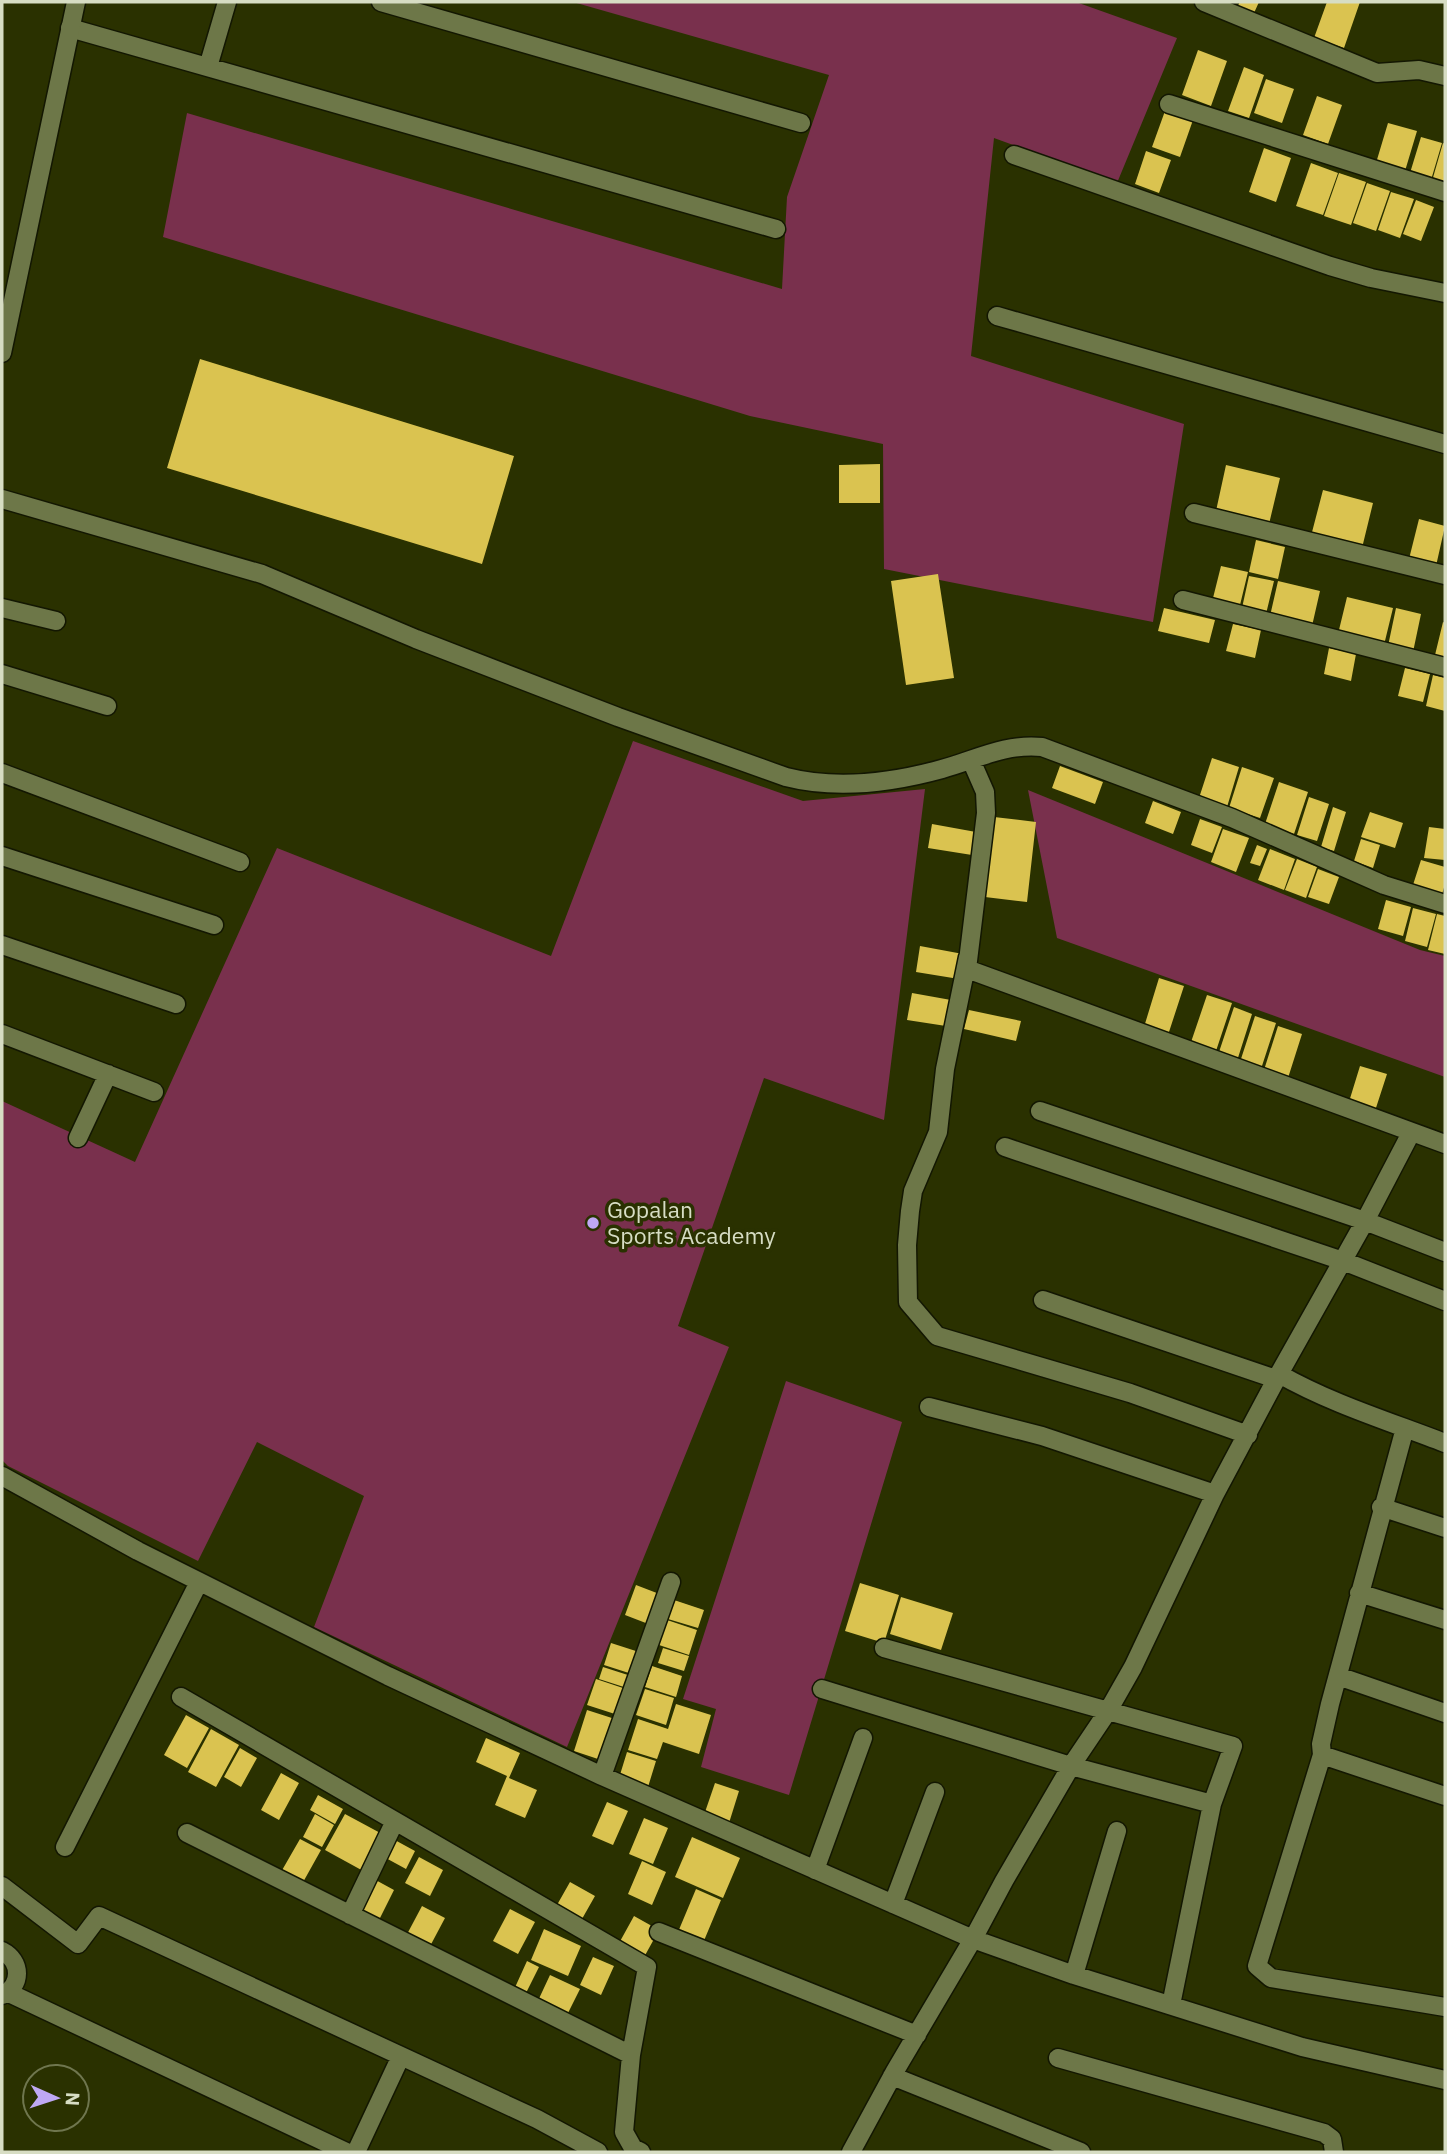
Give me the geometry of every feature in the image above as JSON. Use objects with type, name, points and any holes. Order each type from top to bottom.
[{"type":"street","points":[[2,353],[76,2]]},
{"type":"street","points":[[208,67],[227,2]]},
{"type":"street","points":[[381,2],[801,123]]},
{"type":"street","points":[[1204,2],[1377,73],[1419,70],[1445,76]]},
{"type":"street","points":[[71,28],[776,229]]},
{"type":"street","points":[[1170,104],[1445,192]]},
{"type":"street","points":[[1014,155],[1330,267],[1445,293]]},
{"type":"street","points":[[997,316],[1445,444]]},
{"type":"street","points":[[2,499],[262,575],[586,705],[786,777],[810,783],[858,784],[903,778],[1008,747],[1042,747],[1232,818],[1384,885],[1445,904]]},
{"type":"street","points":[[1194,513],[1445,575]]},
{"type":"street","points":[[1183,600],[1445,667]]},
{"type":"street","points":[[2,608],[56,621]]},
{"type":"street","points":[[2,674],[107,706]]},
{"type":"street","points":[[971,760],[985,792],[986,813],[967,969],[1445,1144]]},
{"type":"street","points":[[2,773],[240,862]]},
{"type":"street","points":[[2,856],[214,925]]},
{"type":"street","points":[[2,946],[176,1004]]},
{"type":"street","points":[[968,957],[945,1069],[938,1132],[913,1191],[910,1210],[908,1302],[937,1336],[1130,1393],[1248,1434]]},
{"type":"street","points":[[2,1034],[153,1092]]},
{"type":"street","points":[[78,1138],[108,1074]]},
{"type":"street","points":[[1040,1111],[1445,1252]]},
{"type":"street","points":[[872,2152],[853,2149],[892,2076],[973,1940],[1071,1766],[1108,1711],[1157,1618],[1215,1494],[1411,1133]]},
{"type":"street","points":[[1006,1147],[1343,1261],[1445,1301]]},
{"type":"street","points":[[1043,1300],[1277,1377],[1342,1406],[1445,1443]]},
{"type":"street","points":[[929,1407],[1042,1436],[1215,1494]]},
{"type":"street","points":[[1405,1428],[1381,1507],[1338,1676],[1321,1744],[1322,1755],[1257,1966],[1271,1978],[1445,2007]]},
{"type":"street","points":[[2,1476],[138,1551],[388,1676],[603,1776],[973,1940],[1302,2047],[1445,2080]]},
{"type":"street","points":[[1381,1507],[1445,1528]]},
{"type":"street","points":[[65,1847],[199,1582]]},
{"type":"street","points":[[603,1776],[671,1582]]},
{"type":"street","points":[[1360,1593],[1445,1620]]},
{"type":"street","points":[[884,1648],[1233,1746],[1212,1804],[1171,2005]]},
{"type":"street","points":[[1338,1676],[1445,1713]]},
{"type":"street","points":[[822,1689],[1071,1766],[1212,1804]]},
{"type":"street","points":[[181,1697],[647,1967],[631,2055],[624,2132],[633,2148],[641,2152]]},
{"type":"street","points":[[815,1870],[863,1738]]},
{"type":"street","points":[[1322,1755],[1445,1796]]},
{"type":"street","points":[[893,1904],[934,1792]]},
{"type":"street","points":[[351,1915],[395,1821]]},
{"type":"street","points":[[1074,1975],[1117,1831]]},
{"type":"street","points":[[187,1833],[631,2055]]},
{"type":"street","points":[[2,1886],[78,1944],[99,1916],[537,2119],[598,2152]]},
{"type":"street","points":[[659,1932],[917,2035]]},
{"type":"street","points":[[2,1951],[13,1959],[17,1973],[16,1980],[4,1994],[346,2152]]},
{"type":"street","points":[[356,2152],[401,2056]]},
{"type":"street","points":[[1058,2058],[1324,2133],[1332,2139],[1334,2152]]},
{"type":"street","points":[[892,2076],[1081,2152]]},
{"type":"shaded area","points":[[573,2],[1076,2],[1177,38],[1117,183],[994,138],[971,356],[1184,424],[1153,622],[884,569],[883,444],[750,416],[163,237],[187,113],[782,289],[787,197],[829,75]]},
{"type":"shaded area","points":[[633,741],[803,801],[925,789],[884,1120],[764,1078],[678,1326],[729,1347],[567,1747],[314,1627],[364,1496],[257,1442],[198,1561],[8,1466],[2,1460],[2,1101],[135,1162],[277,848],[551,956]]},
{"type":"shaded area","points":[[1028,790],[1420,950],[1445,956],[1445,1077],[1057,938]]},
{"type":"shaded area","points":[[786,1381],[902,1422],[789,1795],[701,1767],[716,1709],[683,1699]]},
{"type":"building","points":[[1240,2],[1259,2],[1254,13],[1237,7]]},
{"type":"building","points":[[1327,2],[1360,2],[1344,48],[1314,38]]},
{"type":"building","points":[[1198,50],[1227,61],[1211,106],[1182,95]]},
{"type":"building","points":[[1244,67],[1264,75],[1249,118],[1228,111]]},
{"type":"building","points":[[1266,79],[1294,89],[1282,123],[1254,113]]},
{"type":"building","points":[[1317,96],[1342,105],[1328,144],[1303,135]]},
{"type":"building","points":[[1165,111],[1193,120],[1180,157],[1152,147]]},
{"type":"building","points":[[1388,123],[1417,131],[1405,171],[1376,163]]},
{"type":"building","points":[[1421,137],[1442,143],[1431,180],[1410,173]]},
{"type":"building","points":[[1443,143],[1445,144],[1445,185],[1432,181]]},
{"type":"building","points":[[1264,148],[1291,158],[1276,202],[1249,192]]},
{"type":"building","points":[[1146,151],[1171,160],[1159,193],[1135,184]]},
{"type":"building","points":[[1311,163],[1338,173],[1323,215],[1296,206]]},
{"type":"building","points":[[1339,173],[1366,182],[1351,225],[1324,216]]},
{"type":"building","points":[[1367,183],[1390,191],[1376,231],[1353,223]]},
{"type":"building","points":[[1391,192],[1414,199],[1400,238],[1378,230]]},
{"type":"building","points":[[1416,200],[1434,207],[1421,241],[1403,234]]},
{"type":"building","points":[[200,359],[514,456],[482,564],[167,468]]},
{"type":"building","points":[[880,464],[880,503],[839,503],[839,465]]},
{"type":"building","points":[[1226,465],[1280,478],[1269,524],[1216,511]]},
{"type":"building","points":[[1323,490],[1373,503],[1362,548],[1311,536]]},
{"type":"building","points":[[1419,519],[1445,526],[1436,566],[1409,559]]},
{"type":"building","points":[[1256,540],[1285,547],[1278,579],[1249,572]]},
{"type":"building","points":[[1221,566],[1248,572],[1240,605],[1213,598]]},
{"type":"building","points":[[938,574],[954,678],[906,685],[891,581]]},
{"type":"building","points":[[1249,576],[1274,581],[1266,614],[1242,608]]},
{"type":"building","points":[[1278,581],[1320,591],[1312,626],[1270,616]]},
{"type":"building","points":[[1347,597],[1393,608],[1384,645],[1338,634]]},
{"type":"building","points":[[1164,608],[1215,620],[1209,643],[1158,631]]},
{"type":"building","points":[[1396,608],[1421,614],[1413,652],[1388,646]]},
{"type":"building","points":[[1443,622],[1445,623],[1445,657],[1435,655]]},
{"type":"building","points":[[1233,624],[1261,630],[1255,658],[1226,651]]},
{"type":"building","points":[[1329,648],[1356,654],[1351,681],[1324,674]]},
{"type":"building","points":[[1405,668],[1430,674],[1423,702],[1398,696]]},
{"type":"building","points":[[1433,675],[1445,678],[1445,711],[1426,706]]},
{"type":"building","points":[[1212,758],[1239,767],[1227,807],[1199,798]]},
{"type":"building","points":[[1060,766],[1103,782],[1095,804],[1052,788]]},
{"type":"building","points":[[1242,767],[1274,778],[1260,818],[1229,808]]},
{"type":"building","points":[[1279,782],[1308,792],[1294,834],[1265,824]]},
{"type":"building","points":[[1309,797],[1329,804],[1317,841],[1297,835]]},
{"type":"building","points":[[1153,801],[1181,812],[1173,834],[1145,823]]},
{"type":"building","points":[[1333,807],[1346,812],[1334,851],[1321,847]]},
{"type":"building","points":[[1370,812],[1403,823],[1395,848],[1361,837]]},
{"type":"building","points":[[994,817],[1036,822],[1027,902],[985,897]]},
{"type":"building","points":[[1200,819],[1222,827],[1212,853],[1191,845]]},
{"type":"building","points":[[932,824],[976,832],[972,855],[928,848]]},
{"type":"building","points":[[1429,827],[1445,829],[1445,860],[1424,858]]},
{"type":"building","points":[[1223,829],[1249,838],[1236,872],[1211,862]]},
{"type":"building","points":[[1361,839],[1380,845],[1373,868],[1354,861]]},
{"type":"building","points":[[1257,845],[1267,849],[1260,866],[1250,863]]},
{"type":"building","points":[[1270,849],[1295,859],[1284,890],[1258,880]]},
{"type":"building","points":[[1297,859],[1317,867],[1306,898],[1285,890]]},
{"type":"building","points":[[1421,860],[1445,867],[1445,884],[1441,898],[1412,888]]},
{"type":"building","points":[[1318,869],[1339,877],[1329,904],[1308,897]]},
{"type":"building","points":[[1386,900],[1411,907],[1403,936],[1378,929]]},
{"type":"building","points":[[1413,908],[1436,914],[1427,947],[1405,941]]},
{"type":"building","points":[[1437,914],[1445,916],[1445,954],[1428,950]]},
{"type":"building","points":[[920,946],[963,954],[959,979],[916,972]]},
{"type":"building","points":[[1159,978],[1184,986],[1168,1035],[1144,1027]]},
{"type":"building","points":[[912,993],[951,1000],[946,1026],[907,1020]]},
{"type":"building","points":[[1207,995],[1232,1003],[1214,1057],[1189,1048]]},
{"type":"building","points":[[1234,1007],[1252,1014],[1236,1064],[1217,1058]]},
{"type":"building","points":[[969,1010],[1021,1021],[1016,1041],[964,1029]]},
{"type":"building","points":[[1255,1016],[1276,1023],[1260,1072],[1239,1065]]},
{"type":"building","points":[[1278,1026],[1302,1034],[1288,1078],[1264,1070]]},
{"type":"building","points":[[1360,1066],[1387,1074],[1374,1114],[1348,1105]]},
{"type":"building","points":[[860,1583],[899,1595],[884,1643],[845,1631]]},
{"type":"building","points":[[636,1585],[662,1595],[651,1625],[625,1615]]},
{"type":"building","points":[[901,1597],[953,1613],[941,1650],[890,1634]]},
{"type":"building","points":[[674,1600],[704,1610],[698,1628],[668,1619]]},
{"type":"building","points":[[667,1620],[697,1630],[689,1655],[659,1645]]},
{"type":"building","points":[[611,1643],[639,1652],[632,1674],[604,1665]]},
{"type":"building","points":[[663,1648],[689,1656],[684,1671],[658,1663]]},
{"type":"building","points":[[652,1666],[682,1676],[676,1697],[645,1687]]},
{"type":"building","points":[[603,1667],[631,1676],[627,1688],[599,1679]]},
{"type":"building","points":[[596,1679],[626,1689],[618,1715],[587,1705]]},
{"type":"building","points":[[645,1689],[674,1698],[666,1725],[636,1715]]},
{"type":"building","points":[[676,1704],[711,1715],[699,1754],[663,1742],[657,1759],[628,1750],[638,1719],[668,1729]]},
{"type":"building","points":[[587,1710],[615,1719],[601,1760],[574,1751]]},
{"type":"building","points":[[186,1715],[209,1728],[187,1768],[164,1755]]},
{"type":"building","points":[[211,1729],[239,1745],[216,1787],[188,1772]]},
{"type":"building","points":[[486,1738],[520,1753],[509,1778],[537,1790],[525,1818],[495,1805],[507,1776],[476,1762]]},
{"type":"building","points":[[240,1748],[257,1758],[241,1787],[224,1777]]},
{"type":"building","points":[[627,1752],[656,1761],[648,1787],[619,1778]]},
{"type":"building","points":[[281,1773],[299,1783],[279,1820],[261,1810]]},
{"type":"building","points":[[715,1783],[739,1791],[729,1823],[704,1815]]},
{"type":"building","points":[[318,1795],[343,1809],[335,1824],[310,1810]]},
{"type":"building","points":[[607,1802],[628,1811],[613,1845],[592,1836]]},
{"type":"building","points":[[315,1814],[334,1825],[322,1847],[303,1837]]},
{"type":"building","points":[[345,1814],[384,1835],[365,1872],[325,1850]]},
{"type":"building","points":[[644,1818],[668,1828],[653,1864],[629,1854]]},
{"type":"building","points":[[692,1837],[740,1858],[723,1898],[675,1877]]},
{"type":"building","points":[[300,1839],[321,1850],[302,1884],[281,1872]]},
{"type":"building","points":[[393,1839],[415,1851],[406,1869],[384,1857]]},
{"type":"building","points":[[419,1857],[443,1870],[430,1896],[405,1883]]},
{"type":"building","points":[[642,1861],[666,1872],[652,1905],[628,1894]]},
{"type":"building","points":[[372,1878],[394,1890],[377,1924],[354,1912]]},
{"type":"building","points":[[570,1882],[595,1896],[578,1926],[553,1912]]},
{"type":"building","points":[[696,1889],[721,1900],[703,1943],[678,1932]]},
{"type":"building","points":[[422,1906],[445,1918],[428,1950],[405,1938]]},
{"type":"building","points":[[510,1909],[535,1922],[518,1954],[493,1941]]},
{"type":"building","points":[[634,1916],[659,1930],[643,1959],[618,1945]]},
{"type":"building","points":[[544,1929],[581,1946],[568,1976],[531,1960]]},
{"type":"building","points":[[593,1957],[614,1966],[601,1995],[580,1985]]},
{"type":"building","points":[[527,1961],[539,1967],[523,1999],[512,1994]]},
{"type":"building","points":[[550,1975],[580,1989],[565,2019],[536,2005]]},
{"type":"place","name":"Gopalan Sports Academy","points":[[593,1223]]}]
